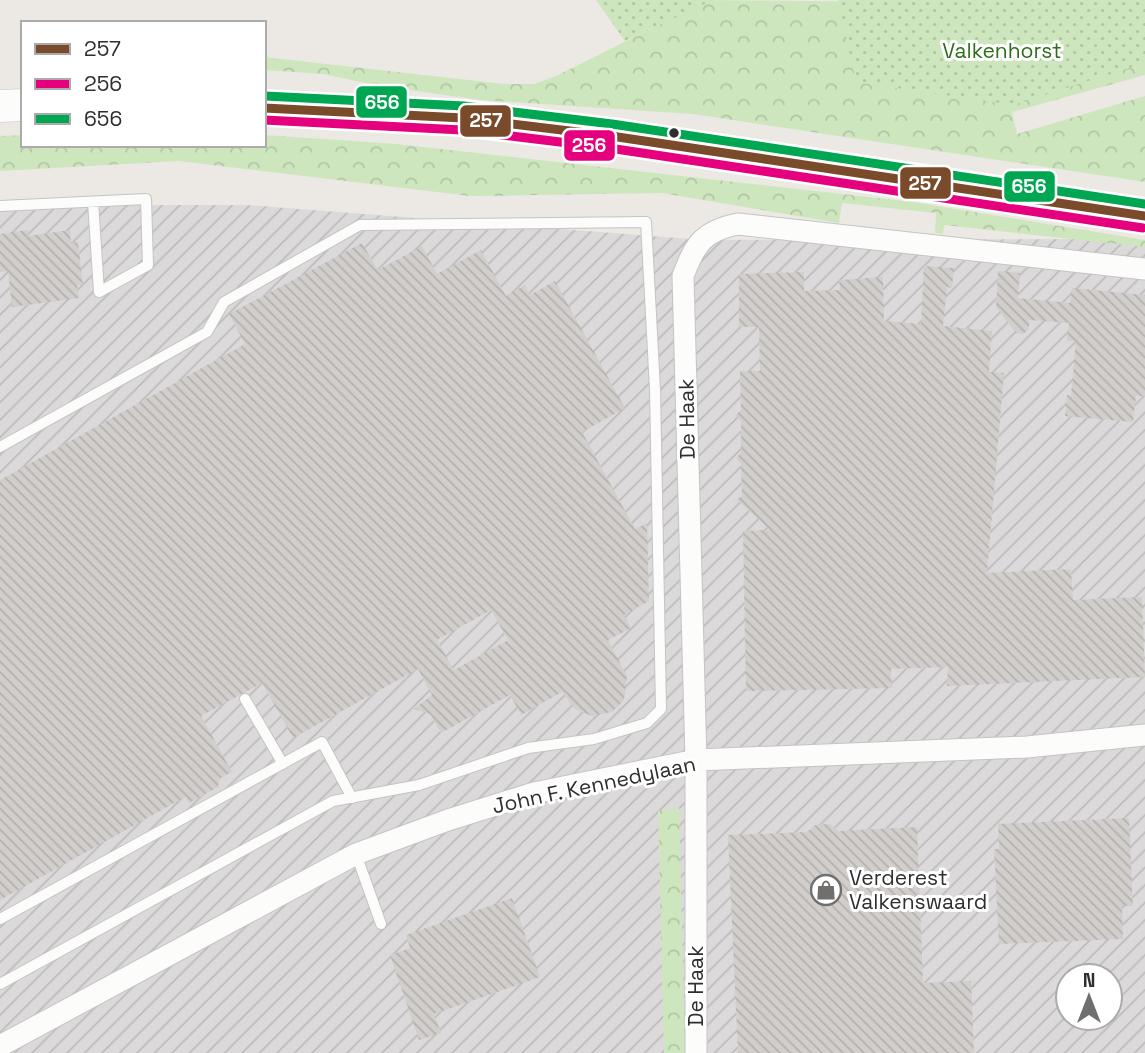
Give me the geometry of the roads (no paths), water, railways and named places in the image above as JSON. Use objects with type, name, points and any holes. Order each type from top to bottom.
[{"type":"street","points":[[0,106],[21,105]]},
{"type":"street","points":[[266,108],[463,118],[611,136],[1145,216]]},
{"type":"street","name":"De Haak","points":[[696,1053],[696,760],[683,276],[694,247],[722,227],[738,224],[1145,269]]},
{"type":"street","name":"John F. Kennedylaan","points":[[0,1046],[356,854],[534,793],[696,760],[924,752],[1118,740],[1145,735]]},
{"type":"street","name":"John F. Kennedylaan","points":[[1118,740],[1145,748]]},
{"type":"lane","points":[[0,206],[146,199],[148,265],[99,292],[93,202]]},
{"type":"lane","points":[[0,447],[207,332],[224,302],[360,225],[646,222],[655,389],[661,709],[647,723],[594,738],[528,748],[419,785],[333,801],[0,984]]},
{"type":"lane","points":[[244,699],[283,764]]},
{"type":"lane","points":[[0,919],[322,742],[352,798]]},
{"type":"lane","points":[[356,854],[381,924]]},
{"type":"place","name":"Verderest Valkenswaard","points":[[826,890]]},
{"type":"park label","name":"Valkenhorst","points":[[1002,51]]}]
